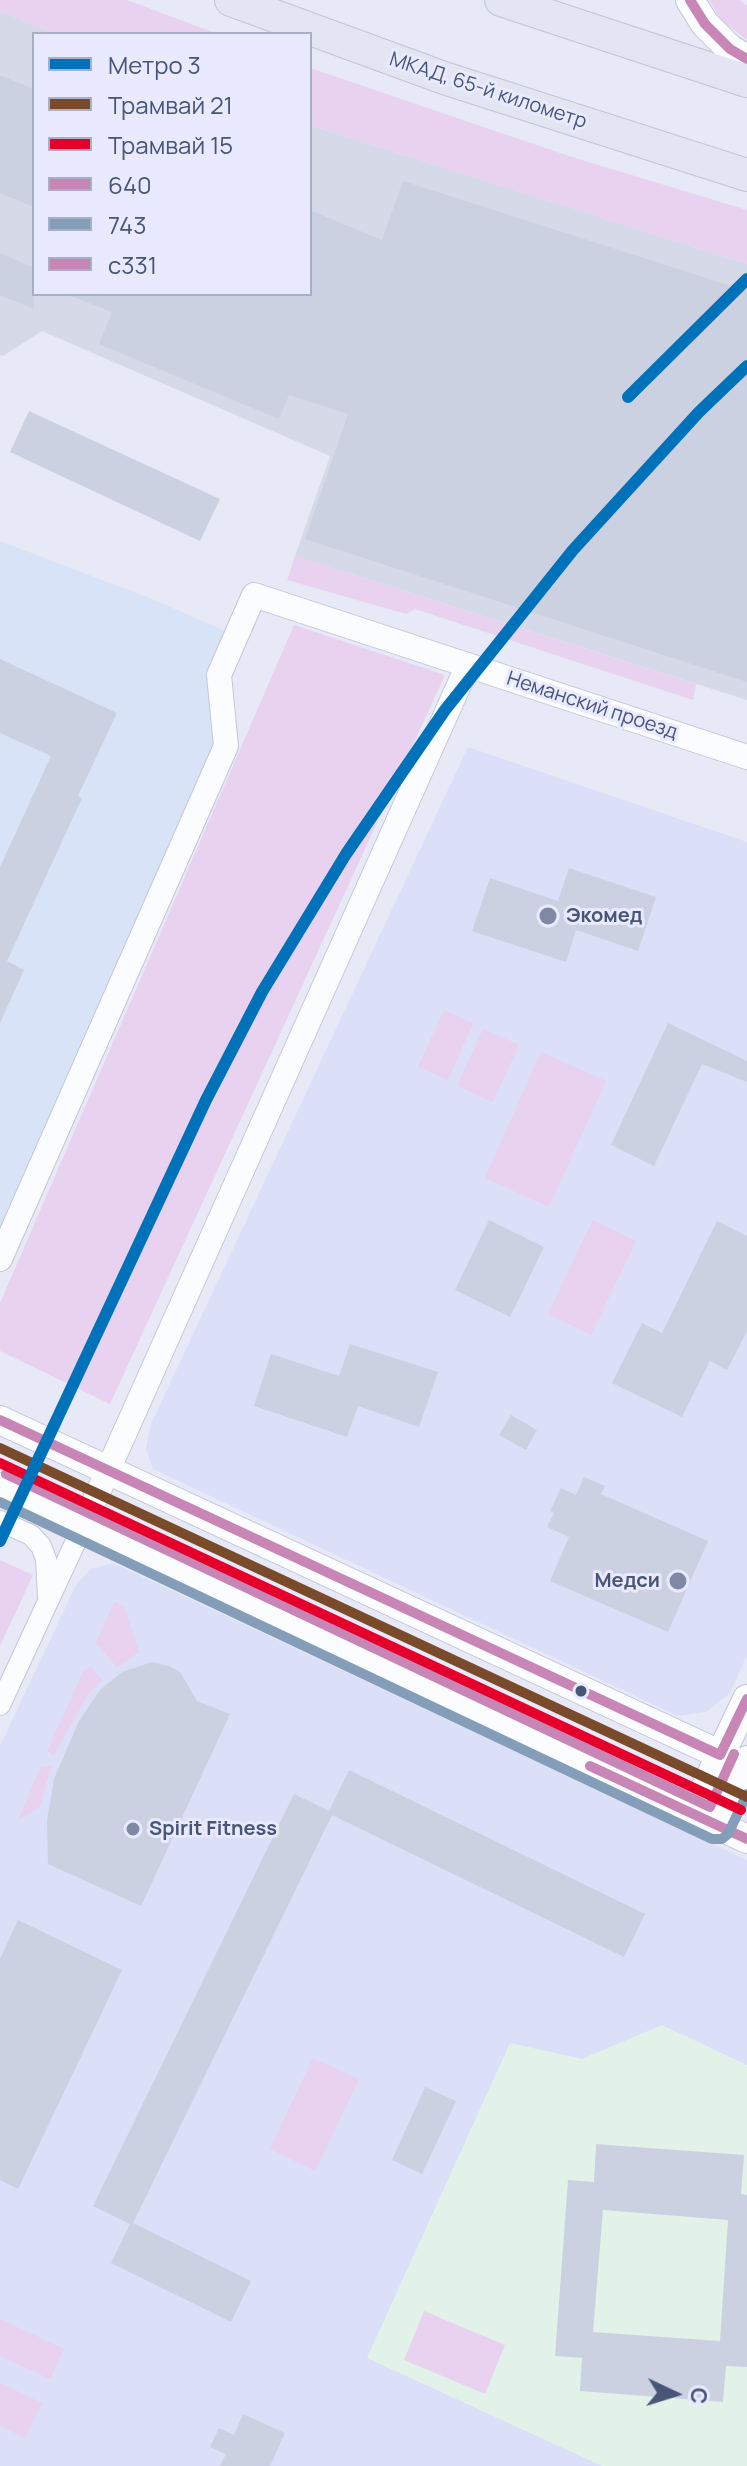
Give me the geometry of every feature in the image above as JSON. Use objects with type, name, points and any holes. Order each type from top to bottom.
[{"type":"highway","name":"МКАД, 65-й километр","points":[[231,0],[444,78],[747,175]]},
{"type":"highway","points":[[501,0],[747,81]]},
{"type":"main road","points":[[690,0],[705,24],[747,59]]},
{"type":"main road","points":[[0,1420],[739,1762]]},
{"type":"main road","points":[[0,1487],[747,1839]]},
{"type":"main road","points":[[705,1820],[739,1762],[747,1699]]},
{"type":"street","name":"Неманский проезд","points":[[0,1259],[226,746],[219,675],[254,595],[747,757]]},
{"type":"street","points":[[0,1705],[468,665]]},
{"type":"street","points":[[0,1521],[31,1535],[41,1546],[46,1559],[49,1601]]},
{"type":"shaded area","points":[[0,0],[127,0],[213,32],[49,32],[0,11]]},
{"type":"shaded area","points":[[709,0],[740,0],[747,6],[747,40],[721,20]]},
{"type":"shaded area","points":[[0,11],[49,32],[32,32],[32,296],[312,296],[312,126],[747,264],[747,700],[295,556],[330,456],[42,331],[0,355]]},
{"type":"shaded area","points":[[312,69],[572,157],[747,210],[747,264],[312,126]]},
{"type":"shaded area","points":[[0,541],[152,599],[230,633],[219,745],[0,1229]]},
{"type":"shaded area","points":[[295,556],[696,684],[693,700],[415,609],[406,614],[287,580]]},
{"type":"shaded area","points":[[294,625],[445,675],[110,1404],[0,1351],[0,1303]]},
{"type":"shaded area","points":[[468,747],[747,842],[747,1655],[730,1693],[706,1712],[678,1716],[153,1469],[146,1449],[151,1424]]},
{"type":"shaded area","points":[[444,1010],[473,1023],[448,1080],[418,1067]]},
{"type":"shaded area","points":[[483,1029],[519,1045],[493,1102],[457,1086]]},
{"type":"shaded area","points":[[541,1052],[606,1081],[549,1207],[485,1178]]},
{"type":"shaded area","points":[[593,1220],[636,1241],[591,1335],[548,1314]]},
{"type":"shaded area","points":[[0,1560],[33,1575],[0,1646]]},
{"type":"shaded area","points":[[113,1563],[747,1860],[747,2466],[0,2466],[0,1746],[76,1585],[91,1569]]},
{"type":"shaded area","points":[[114,1602],[124,1606],[139,1652],[117,1667],[96,1643]]},
{"type":"shaded area","points":[[91,1667],[102,1680],[89,1693],[54,1755],[47,1751],[84,1670]]},
{"type":"shaded area","points":[[41,1766],[51,1766],[40,1807],[18,1820]]},
{"type":"shaded area","points":[[662,2025],[747,2065],[747,2466],[602,2466],[367,2358],[510,2043],[582,2059]]},
{"type":"shaded area","points":[[313,2058],[359,2079],[315,2171],[270,2149]]},
{"type":"shaded area","points":[[424,2311],[505,2345],[485,2394],[404,2360]]},
{"type":"shaded area","points":[[0,2319],[64,2349],[50,2379],[0,2356]]},
{"type":"shaded area","points":[[0,2383],[42,2403],[25,2438],[0,2426]]},
{"type":"building","points":[[0,75],[32,88],[32,206],[0,193]]},
{"type":"building","points":[[403,181],[747,291],[747,682],[305,539],[348,414],[289,395],[279,419],[99,344],[112,312],[71,296],[312,296],[312,211],[382,240]]},
{"type":"building","points":[[0,253],[32,267],[34,309],[0,295]]},
{"type":"building","points":[[29,411],[220,499],[200,541],[10,452]]},
{"type":"building","points":[[0,659],[117,713],[78,796],[82,798],[7,961],[24,970],[0,1023],[0,867],[51,756],[0,733]]},
{"type":"building","points":[[569,868],[656,897],[638,951],[576,930],[566,962],[472,931],[490,878],[558,901]]},
{"type":"building","points":[[668,1023],[747,1061],[747,1082],[702,1064],[654,1166],[611,1145]]},
{"type":"building","points":[[489,1220],[544,1247],[510,1317],[455,1290]]},
{"type":"building","points":[[717,1221],[747,1236],[747,1331],[727,1370],[710,1361],[682,1417],[612,1383],[642,1323],[662,1333]]},
{"type":"building","points":[[350,1344],[438,1372],[419,1427],[358,1406],[347,1437],[254,1406],[271,1354],[339,1376]]},
{"type":"building","points":[[511,1415],[537,1430],[526,1450],[499,1435]]},
{"type":"building","points":[[584,1477],[605,1486],[601,1494],[708,1541],[668,1632],[550,1581],[569,1537],[547,1527],[554,1513],[550,1511],[561,1488],[576,1495]]},
{"type":"building","points":[[152,1662],[180,1672],[197,1701],[230,1714],[141,1906],[48,1864],[47,1820],[54,1779],[79,1721],[100,1690],[122,1672]]},
{"type":"building","points":[[349,1770],[645,1914],[624,1957],[332,1815],[133,2223],[251,2281],[231,2322],[111,2263],[130,2224],[93,2206],[294,1794],[329,1811]]},
{"type":"building","points":[[18,1920],[122,1970],[18,2189],[0,2180],[0,1959]]},
{"type":"building","points":[[425,2087],[456,2101],[422,2174],[392,2160]]},
{"type":"building","points":[[596,2144],[744,2155],[741,2194],[747,2195],[747,2367],[726,2366],[723,2402],[580,2391],[582,2358],[555,2356],[568,2180],[594,2182]],"holes":[[[603,2210],[728,2220],[720,2341],[593,2332]]]},
{"type":"building","points":[[243,2414],[285,2433],[270,2466],[220,2466],[226,2454],[210,2447],[219,2428],[234,2435]]},
{"type":"metro line","name":"3","points":[[628,397],[747,279]]},
{"type":"metro line","name":"3","points":[[0,1541],[206,1100],[262,992],[346,854],[445,710],[573,550],[699,412],[747,366]]},
{"type":"tram line","name":"21","points":[[0,1448],[747,1797]]},
{"type":"tram line","name":"15","points":[[0,1463],[741,1810]]},
{"type":"transit line","name":"640","points":[[690,0],[705,24],[730,49],[747,59]]},
{"type":"transit line","name":"640","points":[[0,1420],[720,1755],[747,1699]]},
{"type":"transit line","name":"с331","points":[[6,1474],[710,1807],[734,1754]]},
{"type":"transit line","name":"743","points":[[0,1502],[712,1839],[722,1839],[728,1834],[747,1794]]},
{"type":"transit line","name":"640","points":[[590,1766],[747,1839]]},
{"type":"place","name":"Экомед","points":[[548,916]]},
{"type":"place","name":"Медси","points":[[678,1581]]},
{"type":"place","name":"Spirit Fitness","points":[[133,1829]]}]
